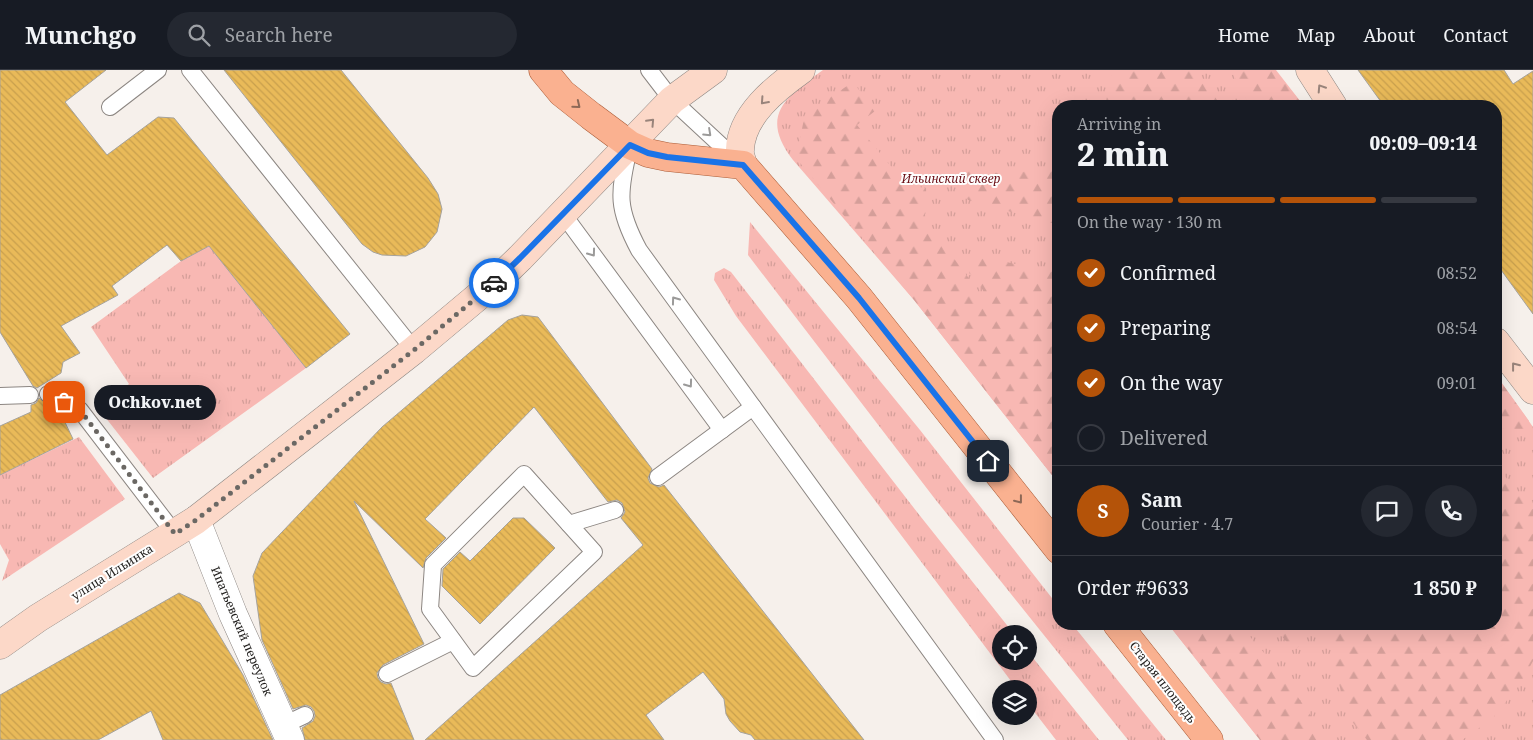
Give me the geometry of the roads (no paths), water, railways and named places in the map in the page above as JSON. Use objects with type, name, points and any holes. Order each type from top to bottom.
[{"type":"main road","points":[[543,70],[562,93],[630,145],[648,153],[667,157],[743,165],[859,298],[1052,541]]},
{"type":"main road","name":"Старая площадь","points":[[1122,630],[1209,740]]},
{"type":"street","name":"улица Ильинка","points":[[0,645],[38,618],[185,527],[414,350],[494,283],[672,100],[713,70]]},
{"type":"street","points":[[743,165],[740,150],[745,130],[757,108],[774,90],[801,70]]},
{"type":"street","points":[[1310,70],[1329,100]]},
{"type":"street","points":[[1502,350],[1533,390]]},
{"type":"street","name":"Ипатьевский переулок","points":[[185,527],[293,727]]},
{"type":"lane","points":[[110,107],[158,70]]},
{"type":"lane","points":[[190,70],[414,350]]},
{"type":"lane","points":[[649,70],[672,100],[743,165]]},
{"type":"lane","points":[[630,145],[622,179],[621,205],[628,230],[639,250],[995,740]]},
{"type":"lane","points":[[563,214],[722,430]]},
{"type":"lane","points":[[0,396],[30,394]]},
{"type":"lane","points":[[48,394],[80,410],[185,527]]},
{"type":"lane","points":[[658,477],[753,407]]},
{"type":"lane","points":[[524,474],[594,552],[473,668],[453,641],[430,609],[433,565],[524,474]]},
{"type":"lane","points":[[569,524],[615,510]]},
{"type":"lane","points":[[387,674],[453,641]]},
{"type":"place","name":"Ochkov.net","points":[[64,402]]},
{"type":"park label","name":"Ильинский сквер","points":[[951,178]]}]
